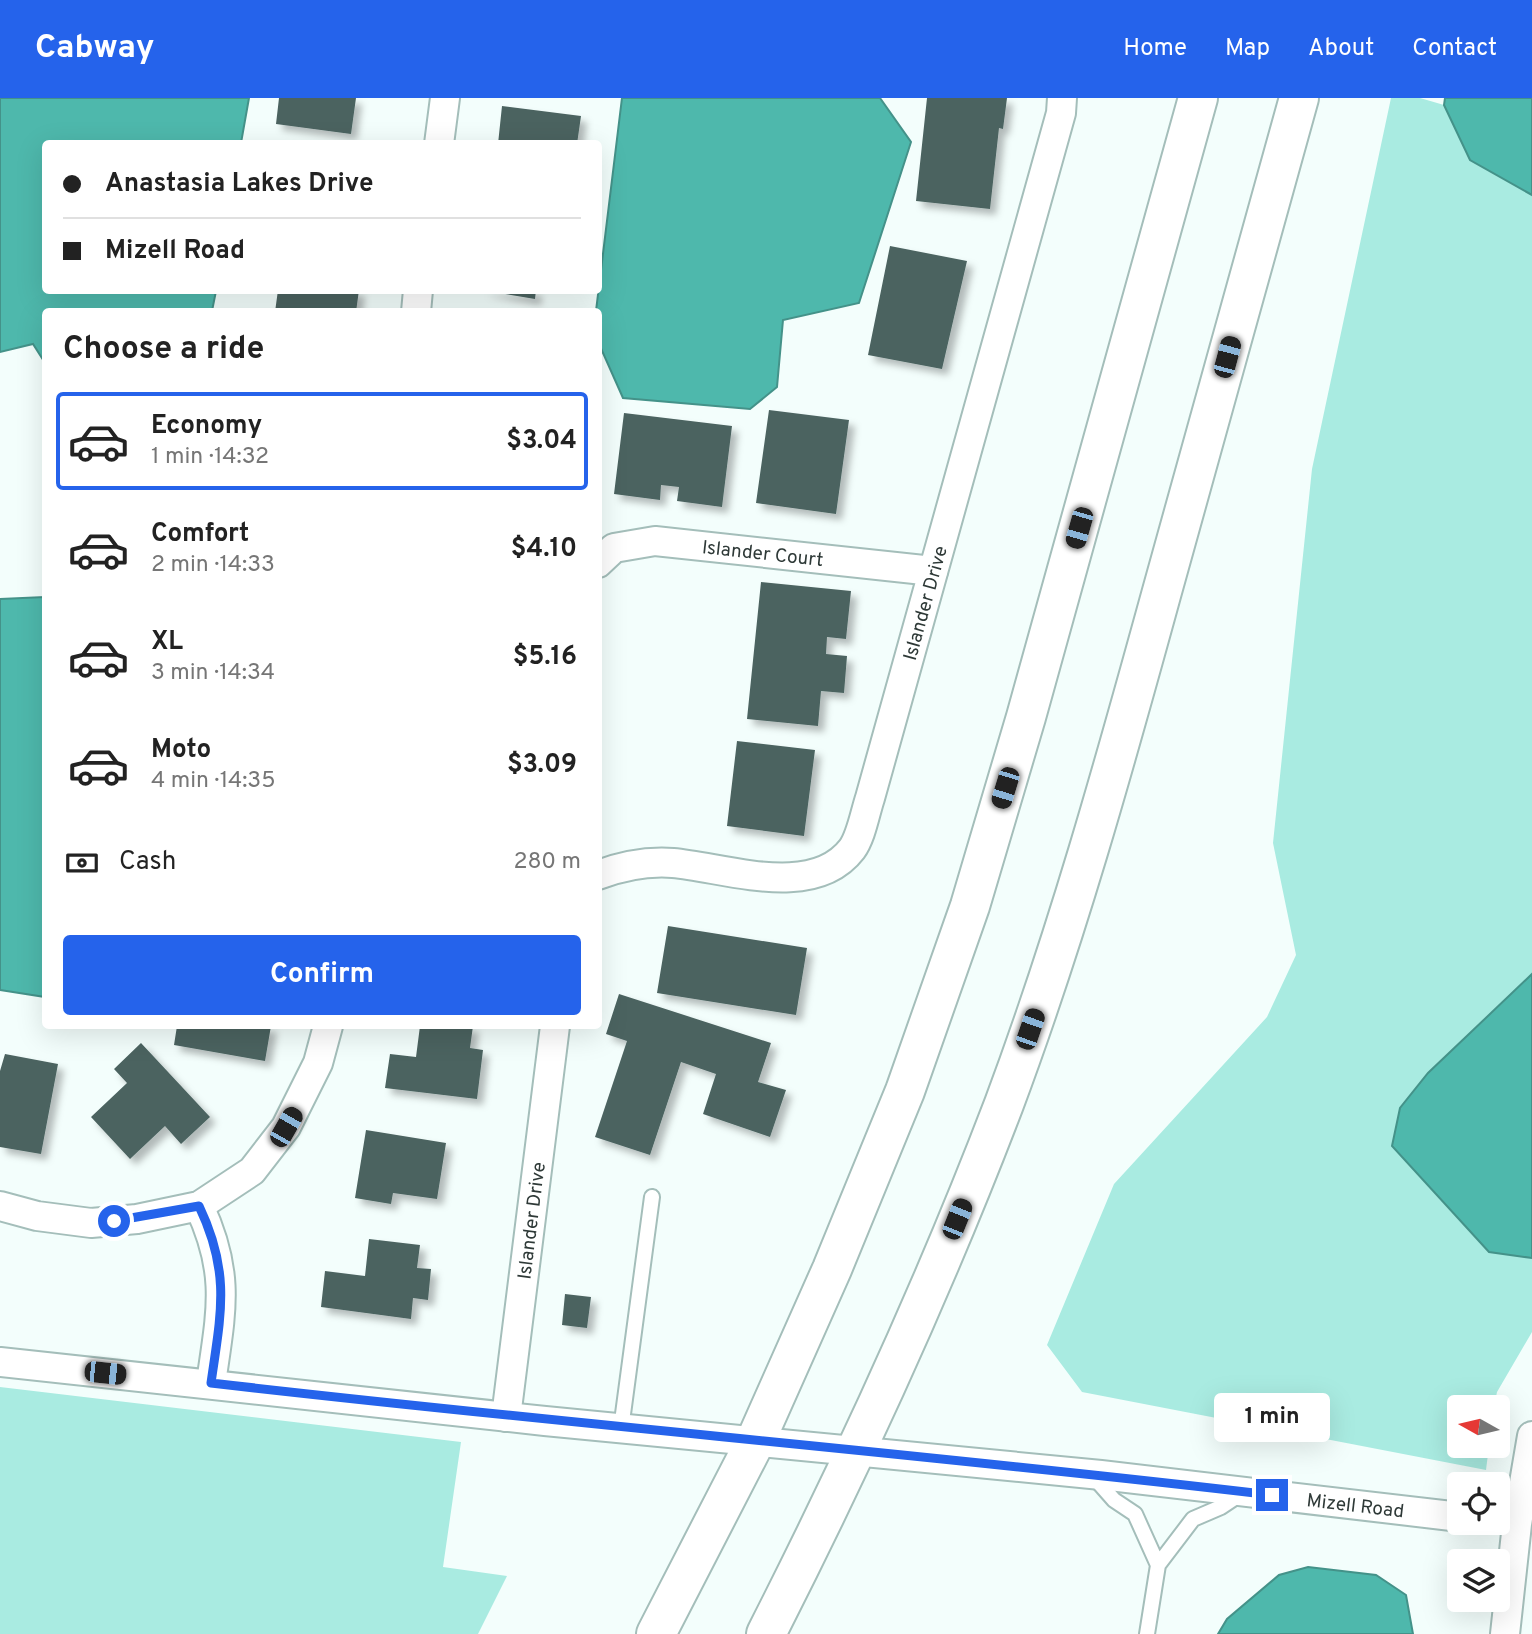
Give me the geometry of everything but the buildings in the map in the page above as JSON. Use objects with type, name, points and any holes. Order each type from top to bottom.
[{"type":"main road","points":[[656,1634],[755,1442],[832,1269],[905,1091],[970,906],[1026,717],[1198,98]]},
{"type":"main road","points":[[766,1634],[856,1452],[939,1265],[999,1115],[1063,932],[1119,746],[1299,98]]},
{"type":"street","points":[[440,140],[445,98]]},
{"type":"street","name":"Islander Drive","points":[[602,873],[621,866],[670,863],[795,879],[829,871],[853,848],[1061,113],[1062,98]]},
{"type":"street","name":"Islander Court","points":[[602,560],[614,548],[655,541],[933,570]]},
{"type":"street","points":[[0,1206],[37,1216],[90,1223],[137,1219],[199,1206],[252,1171],[286,1127],[318,1063],[327,1029]]},
{"type":"street","name":"Islander Drive","points":[[506,1417],[555,1029]]},
{"type":"street","points":[[199,1206],[214,1237],[222,1276],[222,1301],[211,1383]]},
{"type":"street","name":"Mizell Road","points":[[0,1362],[621,1429],[1091,1474],[1447,1515]]},
{"type":"street","points":[[1505,1634],[1516,1524],[1532,1436]]},
{"type":"lane","points":[[621,1429],[652,1197]]},
{"type":"lane","points":[[1091,1474],[1114,1500],[1135,1514],[1158,1565]]},
{"type":"lane","points":[[1147,1634],[1158,1565],[1193,1519],[1221,1507],[1245,1492]]},
{"type":"green space","points":[[1391,98],[1420,98],[1444,105],[1470,160],[1532,195],[1532,974],[1529,979],[1489,1252],[1532,1258],[1532,1332],[1496,1395],[1447,1395],[1447,1458],[1488,1458],[1486,1470],[1082,1392],[1047,1345],[1114,1184],[1267,1017],[1296,955],[1273,843],[1312,469]]},
{"type":"green space","points":[[0,1387],[461,1442],[443,1567],[507,1576],[478,1634],[0,1634]]},
{"type":"water","points":[[0,98],[249,98],[242,140],[42,140],[42,294],[215,294],[213,308],[42,308],[42,358],[33,344],[0,352]]},
{"type":"water","points":[[622,98],[880,98],[911,142],[859,303],[783,320],[777,387],[750,409],[623,398],[602,351],[602,308],[596,308],[598,294],[602,294],[602,262]]},
{"type":"water","points":[[1445,98],[1532,98],[1532,195],[1470,160],[1444,105]]},
{"type":"water","points":[[42,597],[42,997],[0,990],[0,599]]},
{"type":"water","points":[[1532,974],[1532,1258],[1489,1252],[1392,1146],[1400,1108],[1428,1073]]},
{"type":"water","points":[[1308,1567],[1376,1575],[1406,1595],[1413,1634],[1218,1634],[1227,1619],[1279,1575]]},
{"type":"route","points":[[114,1221],[199,1206],[214,1237],[222,1276],[222,1301],[211,1383],[545,1422],[1101,1475],[1272,1495]]}]
